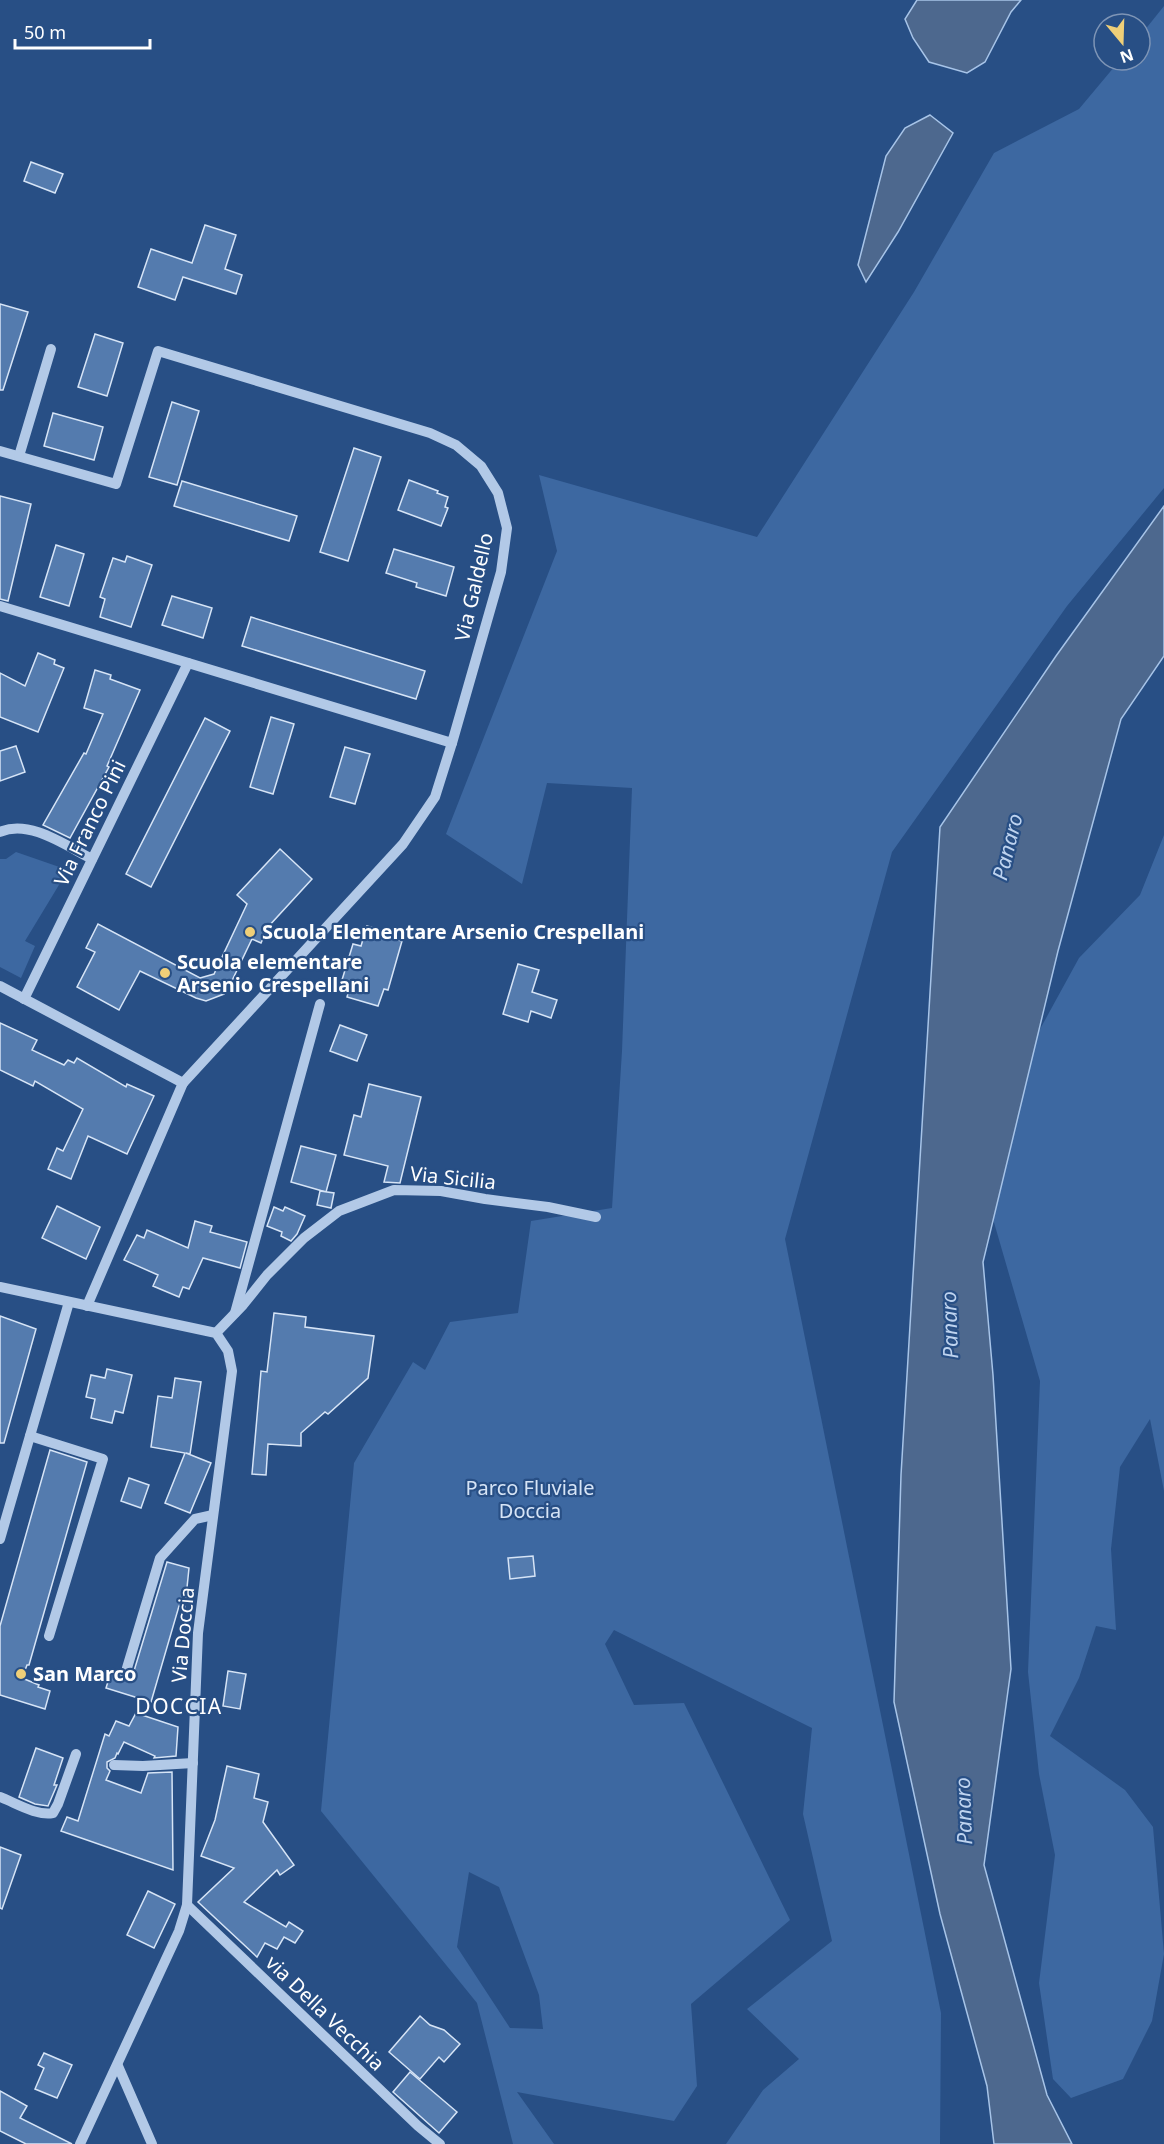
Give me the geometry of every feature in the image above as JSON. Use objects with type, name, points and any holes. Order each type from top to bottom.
[{"type":"street","points":[[19,456],[51,349]]},
{"type":"street","name":"Via Galdello","points":[[0,451],[116,484],[158,351],[430,433],[456,445],[481,466],[498,493],[507,528],[501,572],[452,743]]},
{"type":"street","points":[[0,606],[452,743],[435,797],[403,844],[183,1083],[87,1306]]},
{"type":"street","name":"Via Franco Pini","points":[[24,999],[188,663]]},
{"type":"street","points":[[0,832],[17,828],[35,831],[92,859]]},
{"type":"street","points":[[0,986],[183,1083]]},
{"type":"street","points":[[234,1315],[320,1004]]},
{"type":"street","name":"Via Sicilia","points":[[216,1333],[267,1275],[304,1238],[339,1211],[394,1190],[441,1191],[548,1207],[596,1217]]},
{"type":"street","points":[[0,1287],[216,1333]]},
{"type":"street","points":[[0,1539],[69,1302]]},
{"type":"street","name":"Via Doccia","points":[[80,2144],[179,1931],[187,1905],[198,1633],[232,1371],[228,1351],[216,1333]]},
{"type":"street","points":[[30,1436],[103,1459],[49,1636]]},
{"type":"street","points":[[127,1668],[160,1558],[195,1519],[213,1515]]},
{"type":"street","points":[[0,1797],[38,1812],[52,1813],[58,1804],[76,1754]]},
{"type":"street","points":[[114,1765],[193,1763]]},
{"type":"street","name":"via Della Vecchia","points":[[187,1905],[418,2126],[440,2144]]},
{"type":"street","points":[[118,2066],[152,2144]]},
{"type":"green space","name":"Parco Fluviale Doccia","points":[[1164,6],[1164,488],[1067,606],[892,852],[785,1239],[941,2013],[940,2144],[726,2144],[763,2090],[799,2059],[747,2009],[832,1941],[803,1814],[812,1728],[614,1630],[605,1644],[634,1705],[684,1703],[790,1920],[691,2004],[697,2086],[674,2121],[517,2092],[554,2144],[513,2144],[477,2003],[321,1811],[354,1463],[413,1362],[425,1370],[450,1322],[518,1313],[531,1221],[612,1208],[622,1051],[632,788],[547,783],[522,884],[446,834],[557,551],[539,475],[757,537],[914,292],[994,153],[1079,109],[1110,72],[1152,72],[1152,21]],"holes":[[[469,1872],[499,1887],[539,1995],[543,2029],[510,2028],[457,1947]]]},
{"type":"green space","points":[[1164,835],[1164,1491],[1150,1419],[1120,1467],[1111,1549],[1116,1630],[1096,1626],[1079,1678],[1050,1736],[1125,1790],[1153,1827],[1164,1954],[1152,2021],[1123,2079],[1071,2098],[1053,2079],[1039,1983],[1055,1855],[1039,1774],[1028,1672],[1040,1381],[993,1219],[1022,1062],[1079,958],[1140,895]]},
{"type":"green space","points":[[16,852],[68,870],[25,941],[35,946],[21,978],[0,967],[0,859],[6,859]]},
{"type":"water","points":[[917,0],[1021,0],[1011,12],[985,62],[967,73],[929,62],[913,38],[905,19]]},
{"type":"water","points":[[930,115],[953,133],[898,232],[866,282],[858,265],[886,156],[905,128]]},
{"type":"water","name":"Panaro","points":[[1164,506],[1164,656],[1121,719],[1058,951],[983,1262],[993,1375],[1011,1669],[984,1865],[1047,2095],[1072,2144],[994,2144],[987,2086],[940,1914],[894,1702],[901,1475],[940,827],[1056,656]]},
{"type":"building","points":[[31,162],[63,174],[55,193],[24,181]]},
{"type":"building","points":[[205,225],[236,235],[225,269],[242,275],[236,294],[183,277],[175,300],[138,287],[151,249],[192,263]]},
{"type":"building","points":[[0,304],[28,312],[3,390],[0,390]]},
{"type":"building","points":[[95,334],[123,343],[107,396],[78,387]]},
{"type":"building","points":[[172,402],[199,411],[177,485],[149,477]]},
{"type":"building","points":[[53,413],[103,427],[94,460],[44,446]]},
{"type":"building","points":[[354,448],[381,457],[348,561],[320,552]]},
{"type":"building","points":[[409,480],[448,497],[445,507],[448,508],[441,526],[398,510]]},
{"type":"building","points":[[182,481],[297,516],[289,541],[174,506]]},
{"type":"building","points":[[0,496],[31,504],[8,601],[0,599]]},
{"type":"building","points":[[56,545],[84,554],[69,606],[40,597]]},
{"type":"building","points":[[394,549],[454,567],[446,596],[416,587],[417,583],[386,573]]},
{"type":"building","points":[[127,556],[152,565],[131,627],[100,617],[105,599],[100,597],[113,558],[125,562]]},
{"type":"building","points":[[172,596],[212,608],[203,638],[162,625]]},
{"type":"building","points":[[251,617],[425,671],[416,699],[242,646]]},
{"type":"building","points":[[38,653],[55,660],[54,664],[64,668],[38,732],[0,717],[0,673],[25,686]]},
{"type":"building","points":[[95,670],[111,675],[110,679],[140,690],[107,766],[109,767],[70,838],[43,825],[84,753],[86,754],[103,714],[84,708]]},
{"type":"building","points":[[271,717],[294,724],[273,794],[250,787]]},
{"type":"building","points":[[205,718],[230,731],[151,887],[126,874]]},
{"type":"building","points":[[16,746],[25,772],[0,781],[0,751]]},
{"type":"building","points":[[345,747],[370,754],[355,804],[330,797]]},
{"type":"building","name":"Scuola Elementare Arsenio Crespellani","points":[[280,849],[312,879],[268,927],[261,943],[252,939],[224,994],[206,1001],[140,971],[119,1010],[77,987],[95,952],[86,948],[98,924],[200,978],[214,974],[247,904],[237,895]]},
{"type":"building","points":[[367,926],[395,934],[394,939],[402,941],[388,990],[384,989],[378,1006],[347,997],[351,982],[342,980],[353,944],[361,946]]},
{"type":"building","points":[[518,964],[539,970],[532,992],[557,1000],[551,1018],[531,1011],[528,1022],[503,1014]]},
{"type":"building","points":[[0,1023],[37,1040],[32,1050],[64,1065],[68,1060],[74,1063],[77,1058],[126,1087],[127,1084],[154,1096],[127,1154],[88,1136],[71,1179],[48,1169],[57,1148],[63,1151],[83,1109],[35,1081],[33,1086],[0,1070]]},
{"type":"building","points":[[340,1025],[367,1035],[357,1061],[330,1051]]},
{"type":"building","points":[[369,1084],[421,1097],[400,1183],[384,1182],[388,1166],[344,1155],[354,1115],[361,1117]]},
{"type":"building","points":[[301,1146],[336,1155],[326,1192],[291,1182]]},
{"type":"building","points":[[320,1191],[334,1193],[331,1208],[317,1205]]},
{"type":"building","points":[[57,1206],[100,1227],[86,1259],[42,1238]]},
{"type":"building","points":[[274,1207],[283,1211],[285,1207],[305,1216],[297,1234],[291,1241],[281,1236],[282,1232],[267,1226]]},
{"type":"building","points":[[195,1221],[212,1226],[210,1232],[247,1242],[240,1268],[203,1258],[189,1289],[183,1287],[179,1297],[153,1286],[158,1275],[124,1260],[137,1235],[144,1238],[147,1230],[188,1248]]},
{"type":"building","points":[[274,1313],[306,1317],[305,1327],[374,1336],[368,1378],[328,1414],[325,1412],[301,1433],[301,1446],[268,1444],[266,1475],[252,1474],[261,1371],[267,1372]]},
{"type":"building","points":[[0,1316],[36,1329],[4,1443],[0,1443]]},
{"type":"building","points":[[107,1369],[132,1375],[123,1413],[115,1411],[112,1423],[91,1418],[95,1399],[86,1397],[91,1375],[105,1378]]},
{"type":"building","points":[[175,1378],[201,1382],[190,1454],[186,1453],[211,1463],[190,1513],[165,1503],[185,1453],[151,1447],[158,1396],[172,1398]]},
{"type":"building","points":[[50,1450],[87,1462],[29,1665],[22,1678],[50,1691],[45,1709],[0,1695],[0,1626]]},
{"type":"building","points":[[129,1478],[149,1485],[141,1508],[121,1501]]},
{"type":"building","points":[[533,1556],[535,1576],[510,1579],[508,1558]]},
{"type":"building","points":[[167,1562],[189,1568],[185,1607],[179,1606],[151,1702],[106,1688],[111,1672],[130,1677],[134,1671]]},
{"type":"building","points":[[228,1671],[246,1674],[240,1709],[223,1706]]},
{"type":"building","points":[[136,1713],[178,1727],[176,1756],[154,1758],[155,1756],[124,1742],[115,1758],[107,1762],[107,1768],[110,1771],[106,1780],[141,1793],[148,1773],[172,1772],[173,1870],[61,1831],[67,1817],[78,1821],[105,1734],[109,1736],[116,1721],[129,1726]]},
{"type":"building","points":[[36,1748],[63,1758],[54,1785],[57,1785],[48,1806],[35,1804],[19,1797]]},
{"type":"building","points":[[227,1766],[259,1774],[254,1798],[268,1802],[263,1822],[294,1865],[280,1875],[277,1870],[244,1902],[286,1927],[289,1922],[303,1931],[295,1943],[284,1937],[277,1949],[265,1943],[257,1957],[198,1902],[234,1868],[201,1856],[215,1820]]},
{"type":"building","points":[[0,1847],[21,1855],[2,1909],[0,1908]]},
{"type":"building","points":[[148,1891],[175,1904],[154,1948],[127,1935]]},
{"type":"building","points":[[420,2016],[430,2025],[444,2030],[460,2044],[444,2062],[439,2057],[420,2079],[389,2052]]},
{"type":"building","points":[[44,2053],[72,2065],[57,2098],[35,2089],[44,2068],[38,2065]]},
{"type":"building","points":[[410,2072],[457,2112],[439,2133],[393,2092]]},
{"type":"building","points":[[0,2091],[27,2106],[20,2118],[72,2144],[26,2144],[0,2131]]},
{"type":"place","name":"Scuola Elementare Arsenio Crespellani","points":[[250,932]]},
{"type":"place","name":"Scuola elementare Arsenio Crespellani","points":[[165,973]]},
{"type":"place","name":"San Marco","points":[[21,1674]]},
{"type":"district","name":"DOCCIA","points":[[179,1707]]}]
